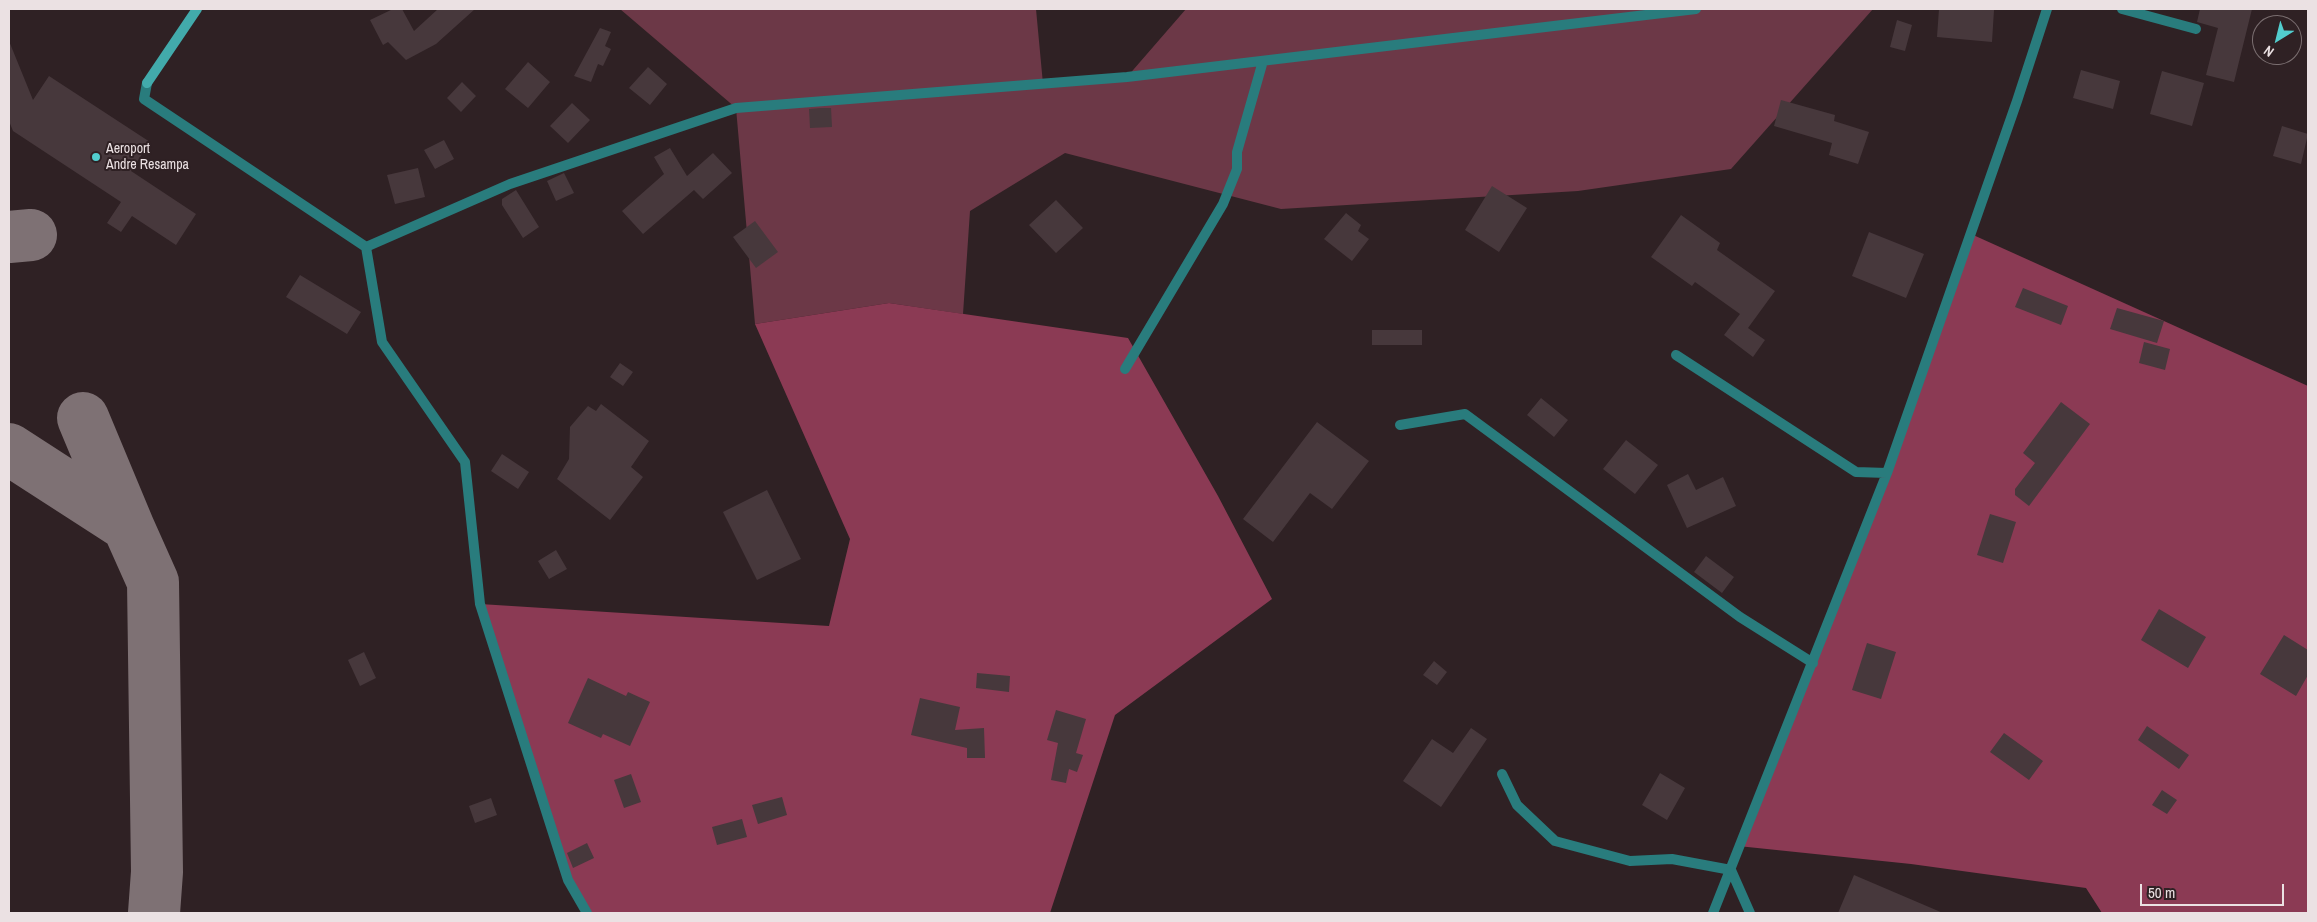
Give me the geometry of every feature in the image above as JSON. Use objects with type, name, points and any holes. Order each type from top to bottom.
[{"type":"street","points":[[197,9],[147,84],[144,99],[366,248],[382,342],[465,462],[480,604],[568,880],[587,913]]},
{"type":"street","points":[[366,248],[510,184],[736,108],[1127,77],[1696,9]]},
{"type":"street","points":[[1713,913],[1887,473],[2018,101],[2047,9]]},
{"type":"street","points":[[2122,9],[2196,29]]},
{"type":"street","points":[[1125,369],[1223,204],[1237,169],[1237,152],[1263,61]]},
{"type":"street","points":[[1676,355],[1856,472],[1887,473]]},
{"type":"street","points":[[1400,425],[1465,414],[1740,617],[1813,663]]},
{"type":"street","points":[[1502,774],[1516,805],[1555,841],[1630,861],[1672,859],[1731,870]]},
{"type":"street","points":[[1731,870],[1750,913]]},
{"type":"shaded area","points":[[620,9],[1036,9],[1043,84],[1127,77],[1186,9],[1873,9],[1731,169],[1578,191],[1281,209],[1065,153],[970,211],[963,314],[889,303],[755,324],[736,108]]},
{"type":"shaded area","points":[[1971,234],[2308,386],[2308,913],[2102,913],[2086,888],[1911,864],[1738,846],[1813,663]]},
{"type":"shaded area","points":[[889,303],[1128,338],[1218,496],[1272,599],[1115,715],[1050,913],[587,913],[568,880],[480,604],[829,626],[850,539],[755,324]]},
{"type":"building","points":[[393,9],[402,9],[414,31],[438,9],[475,9],[436,44],[406,60],[388,42],[383,45],[370,20]]},
{"type":"building","points":[[1939,9],[1994,10],[1992,42],[1937,37]]},
{"type":"building","points":[[2200,9],[2252,9],[2234,82],[2206,75],[2218,28],[2197,22]]},
{"type":"building","points":[[1897,20],[1912,25],[1905,51],[1890,47]]},
{"type":"building","points":[[600,28],[611,32],[605,46],[611,49],[603,66],[598,64],[591,82],[574,76]]},
{"type":"building","name":"Aeroport Andre Resampa","points":[[9,41],[33,100],[49,76],[150,142],[131,171],[196,214],[176,245],[132,216],[121,232],[107,223],[121,202],[13,131],[9,121]]},
{"type":"building","points":[[528,62],[550,82],[528,108],[505,89]]},
{"type":"building","points":[[648,67],[667,84],[650,105],[629,88]]},
{"type":"building","points":[[2081,70],[2120,81],[2113,109],[2073,98]]},
{"type":"building","points":[[2162,71],[2204,83],[2192,126],[2150,114]]},
{"type":"building","points":[[462,82],[476,96],[461,112],[447,98]]},
{"type":"building","points":[[1781,100],[1835,115],[1834,121],[1869,132],[1858,164],[1829,155],[1832,143],[1774,126]]},
{"type":"building","points":[[572,103],[590,120],[568,143],[550,126]]},
{"type":"building","points":[[831,108],[832,127],[810,128],[809,109]]},
{"type":"building","points":[[2282,126],[2308,134],[2301,164],[2273,156]]},
{"type":"building","points":[[444,140],[454,159],[435,169],[424,150]]},
{"type":"building","points":[[670,148],[687,176],[713,153],[732,173],[703,199],[694,190],[643,234],[622,211],[664,174],[654,157]]},
{"type":"building","points":[[418,168],[425,197],[395,204],[387,175]]},
{"type":"building","points":[[564,173],[574,193],[556,201],[547,181]]},
{"type":"building","points":[[1492,186],[1527,208],[1499,252],[1465,230]]},
{"type":"building","points":[[516,190],[539,227],[523,238],[502,205],[502,199]]},
{"type":"building","points":[[1056,200],[1083,228],[1056,253],[1029,225]]},
{"type":"building","points":[[1346,213],[1361,225],[1358,231],[1369,239],[1352,261],[1324,239]]},
{"type":"building","points":[[1681,215],[1720,243],[1717,250],[1775,291],[1748,328],[1765,340],[1753,357],[1724,335],[1740,314],[1695,282],[1692,286],[1651,257]]},
{"type":"building","points":[[755,221],[778,252],[756,268],[733,237]]},
{"type":"building","points":[[1869,232],[1924,254],[1906,298],[1852,276]]},
{"type":"building","points":[[300,275],[361,312],[347,334],[286,297]]},
{"type":"building","points":[[2023,288],[2068,306],[2061,325],[2015,307]]},
{"type":"building","points":[[2117,308],[2164,321],[2157,343],[2110,329]]},
{"type":"building","points":[[1372,330],[1422,330],[1422,345],[1372,345]]},
{"type":"building","points":[[2144,342],[2170,349],[2165,370],[2139,363]]},
{"type":"building","points":[[620,363],[633,372],[623,386],[610,377]]},
{"type":"building","points":[[1541,398],[1568,420],[1554,437],[1527,415]]},
{"type":"building","points":[[2061,402],[2090,424],[2029,506],[2015,495],[2015,489],[2035,463],[2023,453]]},
{"type":"building","points":[[601,404],[649,441],[631,467],[643,477],[610,520],[557,479],[569,459],[570,427],[588,406],[596,411]]},
{"type":"building","points":[[1317,422],[1369,461],[1332,509],[1310,493],[1273,542],[1243,519]]},
{"type":"building","points":[[1626,440],[1658,465],[1635,494],[1603,469]]},
{"type":"building","points":[[502,454],[529,472],[518,489],[491,471]]},
{"type":"building","points":[[1688,474],[1696,490],[1723,477],[1736,506],[1687,528],[1667,485]]},
{"type":"building","points":[[767,490],[801,559],[757,580],[723,512]]},
{"type":"building","points":[[1990,514],[2016,522],[2003,563],[1977,555]]},
{"type":"building","points":[[556,550],[567,569],[549,579],[538,561]]},
{"type":"building","points":[[1706,556],[1734,577],[1722,593],[1694,572]]},
{"type":"building","points":[[2159,609],[2206,637],[2188,668],[2141,640]]},
{"type":"building","points":[[2284,635],[2308,650],[2308,675],[2296,696],[2260,674]]},
{"type":"building","points":[[1867,643],[1896,652],[1881,699],[1852,690]]},
{"type":"building","points":[[364,652],[376,678],[360,686],[348,660]]},
{"type":"building","points":[[1434,661],[1447,672],[1437,685],[1423,675]]},
{"type":"building","points":[[977,673],[1010,676],[1009,692],[976,688]]},
{"type":"building","points":[[588,678],[626,696],[628,692],[650,702],[630,746],[603,734],[601,738],[568,723]]},
{"type":"building","points":[[920,698],[960,707],[955,730],[984,728],[985,758],[967,758],[967,748],[911,735]]},
{"type":"building","points":[[1056,710],[1086,719],[1076,753],[1083,755],[1077,772],[1069,769],[1066,783],[1051,780],[1058,743],[1047,740]]},
{"type":"building","points":[[2147,726],[2189,755],[2179,769],[2138,740]]},
{"type":"building","points":[[1471,728],[1487,739],[1441,807],[1403,781],[1432,739],[1453,753]]},
{"type":"building","points":[[2004,733],[2043,761],[2029,780],[1990,752]]},
{"type":"building","points":[[1660,773],[1685,788],[1667,820],[1642,805]]},
{"type":"building","points":[[631,774],[641,802],[624,808],[614,780]]},
{"type":"building","points":[[2162,790],[2177,800],[2167,814],[2152,805]]},
{"type":"building","points":[[782,797],[787,815],[758,824],[752,805]]},
{"type":"building","points":[[491,798],[497,815],[475,823],[469,806]]},
{"type":"building","points":[[742,819],[747,837],[717,845],[712,827]]},
{"type":"building","points":[[587,843],[594,858],[573,868],[567,853]]},
{"type":"building","points":[[1854,875],[1943,913],[1838,913]]},
{"type":"taxiway","points":[[9,237],[31,235]]},
{"type":"taxiway","points":[[83,418],[128,526]]},
{"type":"taxiway","points":[[9,449],[128,526],[153,582],[157,872],[154,913]]},
{"type":"place","name":"Aeroport Andre Resampa","points":[[96,157]]}]
